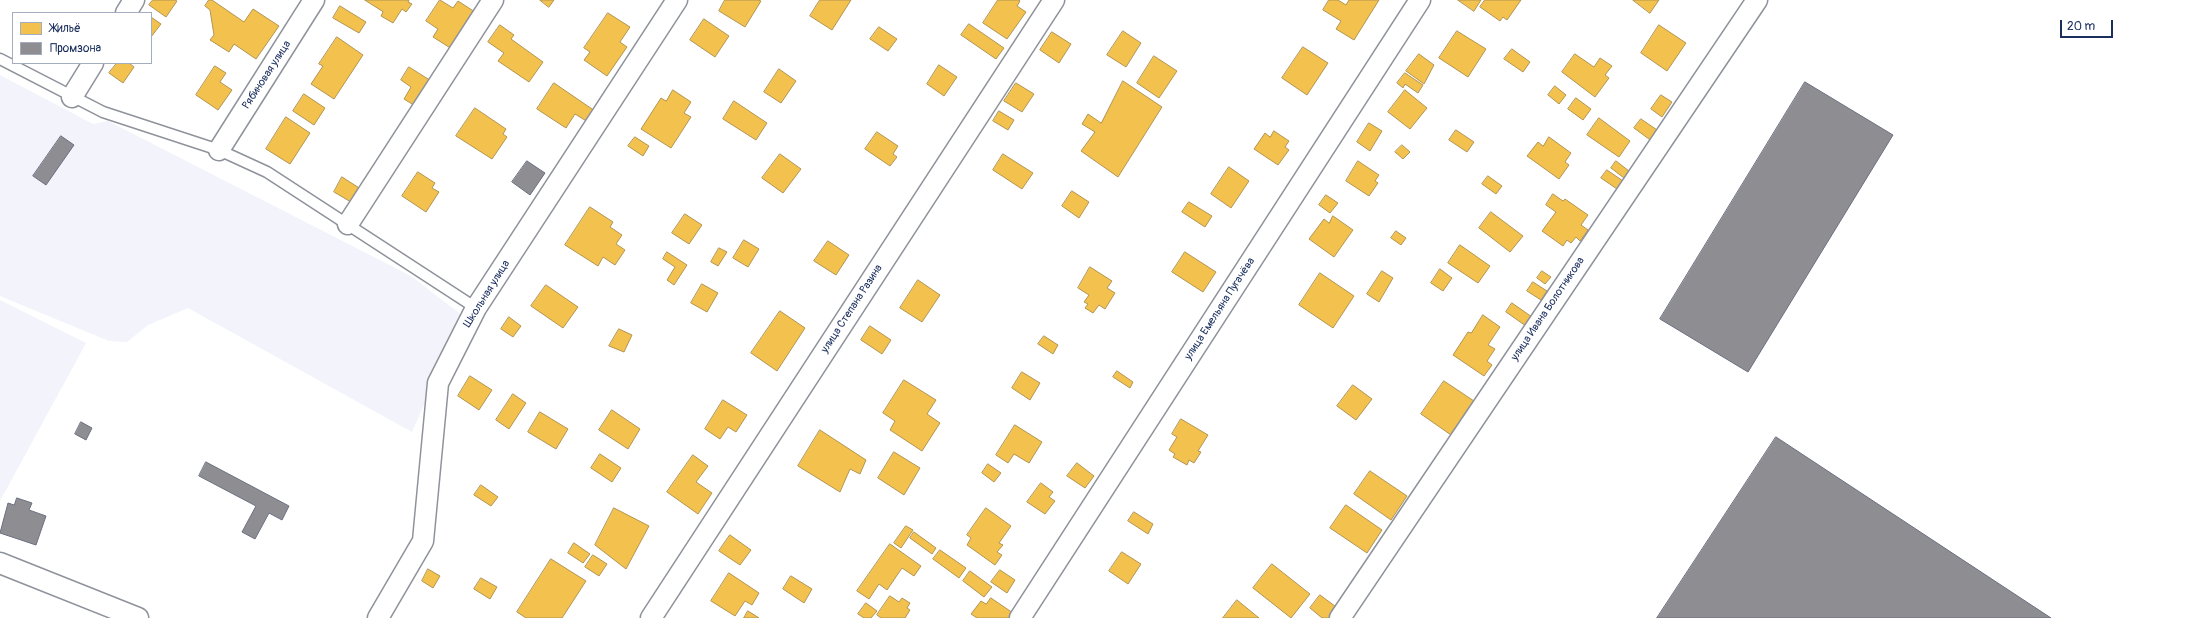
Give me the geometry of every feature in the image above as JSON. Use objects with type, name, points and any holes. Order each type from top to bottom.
[{"type":"street","points":[[127,12],[134,0]]},
{"type":"street","name":"Рябиновая улица","points":[[219,150],[314,0]]},
{"type":"street","points":[[348,224],[493,0]]},
{"type":"street","name":"Школьная улица","points":[[378,618],[423,541],[438,383],[476,308],[677,0]]},
{"type":"street","name":"улица Степана Разина","points":[[651,618],[1054,0]]},
{"type":"street","name":"улица Емельяна Пугачёва","points":[[1020,618],[1420,0]]},
{"type":"street","name":"улица Ивана Болотникова","points":[[1340,618],[1757,0]]},
{"type":"street","points":[[72,96],[92,64]]},
{"type":"street","points":[[0,563],[138,618]]},
{"type":"lane","points":[[0,59],[103,112],[219,150],[267,172],[476,308]]},
{"type":"shaded area","points":[[0,75],[93,124],[108,121],[411,276],[463,316],[412,432],[188,308],[148,325],[127,342],[109,341],[0,296]]},
{"type":"shaded area","points":[[0,300],[86,343],[0,501]]},
{"type":"building: Жильё","points":[[153,0],[177,1],[166,17],[149,5]]},
{"type":"building: Жильё","points":[[209,0],[212,0],[244,22],[253,9],[279,26],[256,59],[234,44],[229,52],[210,40],[214,35],[210,10],[205,6]]},
{"type":"building: Жильё","points":[[365,0],[409,0],[408,2],[412,4],[406,12],[402,9],[393,23],[381,16],[383,12]]},
{"type":"building: Жильё","points":[[440,0],[453,8],[458,1],[475,12],[452,49],[433,37],[438,29],[426,21]]},
{"type":"building: Жильё","points":[[540,0],[554,0],[549,7]]},
{"type":"building: Жильё","points":[[725,0],[761,1],[745,27],[719,11]]},
{"type":"building: Жильё","points":[[820,0],[851,0],[832,30],[810,16]]},
{"type":"building: Жильё","points":[[998,0],[1019,0],[1020,1],[1017,6],[1026,12],[1007,39],[983,23]]},
{"type":"building: Жильё","points":[[1329,0],[1338,0],[1346,5],[1349,0],[1379,0],[1354,40],[1336,29],[1341,21],[1323,10]]},
{"type":"building: Жильё","points":[[1458,0],[1481,0],[1474,11]]},
{"type":"building: Жильё","points":[[1485,0],[1521,0],[1507,20],[1503,17],[1500,21],[1480,7]]},
{"type":"building: Жильё","points":[[1633,0],[1659,0],[1650,13]]},
{"type":"building: Жильё","points":[[340,6],[366,22],[359,33],[333,18]]},
{"type":"building: Жильё","points":[[608,13],[630,27],[620,42],[627,47],[607,76],[584,60],[590,52],[584,48]]},
{"type":"building: Жильё","points":[[152,18],[161,24],[152,36]]},
{"type":"building: Жильё","points":[[704,19],[729,36],[715,57],[690,40]]},
{"type":"building: Жильё","points":[[969,24],[1004,48],[996,59],[961,35]]},
{"type":"building: Жильё","points":[[500,25],[514,35],[511,39],[543,62],[529,82],[498,61],[504,53],[488,42]]},
{"type":"building: Жильё","points":[[1659,25],[1686,43],[1667,71],[1641,53]]},
{"type":"building: Жильё","points":[[879,27],[897,39],[888,51],[870,39]]},
{"type":"building: Жильё","points":[[1123,31],[1141,43],[1126,67],[1107,55]]},
{"type":"building: Жильё","points":[[1457,31],[1486,49],[1468,77],[1439,58]]},
{"type":"building: Жильё","points":[[1052,32],[1071,44],[1059,63],[1040,50]]},
{"type":"building: Жильё","points":[[337,37],[363,55],[334,99],[311,84],[323,66],[319,64]]},
{"type":"building: Жильё","points":[[1303,47],[1328,63],[1307,95],[1282,78]]},
{"type":"building: Жильё","points":[[1512,49],[1530,62],[1523,72],[1504,59]]},
{"type":"building: Жильё","points":[[1419,54],[1434,65],[1424,84],[1406,71]]},
{"type":"building: Жильё","points":[[1575,54],[1594,67],[1600,58],[1612,66],[1605,75],[1609,78],[1595,97],[1562,72]]},
{"type":"building: Жильё","points":[[1154,56],[1177,71],[1159,98],[1137,83]]},
{"type":"building: Жильё","points":[[116,64],[130,64],[134,67],[123,83],[109,73]]},
{"type":"building: Жильё","points":[[939,65],[957,77],[944,96],[927,84]]},
{"type":"building: Жильё","points":[[215,66],[226,73],[220,82],[232,90],[218,110],[196,95]]},
{"type":"building: Жильё","points":[[409,67],[436,84],[420,109],[404,99],[411,87],[401,80]]},
{"type":"building: Жильё","points":[[779,69],[796,81],[781,103],[764,92]]},
{"type":"building: Жильё","points":[[1405,73],[1423,85],[1418,93],[1405,84],[1403,88],[1397,83]]},
{"type":"building: Жильё","points":[[1123,81],[1162,107],[1118,177],[1081,151],[1095,132],[1082,124],[1088,114],[1101,123]]},
{"type":"building: Жильё","points":[[554,83],[595,111],[588,122],[575,114],[566,128],[537,109]]},
{"type":"building: Жильё","points":[[1016,83],[1034,94],[1022,112],[1004,101]]},
{"type":"building: Жильё","points":[[1555,86],[1566,95],[1559,104],[1548,95]]},
{"type":"building: Жильё","points":[[673,90],[691,102],[684,113],[691,117],[671,148],[641,129],[661,98],[666,101]]},
{"type":"building: Жильё","points":[[1405,90],[1427,108],[1410,129],[1388,112]]},
{"type":"building: Жильё","points":[[304,94],[325,108],[314,125],[293,111]]},
{"type":"building: Жильё","points":[[1661,95],[1672,102],[1662,117],[1651,109]]},
{"type":"building: Жильё","points":[[1576,98],[1591,109],[1583,120],[1568,109]]},
{"type":"building: Жильё","points":[[734,101],[767,123],[756,140],[723,119]]},
{"type":"building: Жильё","points":[[475,108],[506,129],[503,134],[507,137],[492,159],[456,136]]},
{"type":"building: Жильё","points":[[999,111],[1014,120],[1008,130],[993,121]]},
{"type":"building: Жильё","points":[[286,117],[310,133],[290,164],[266,149]]},
{"type":"building: Жильё","points":[[1599,118],[1630,141],[1619,157],[1587,135]]},
{"type":"building: Жильё","points":[[1641,119],[1660,132],[1653,142],[1634,128]]},
{"type":"building: Жильё","points":[[1369,123],[1382,131],[1370,151],[1357,142]]},
{"type":"building: Жильё","points":[[1456,130],[1474,142],[1467,152],[1449,140]]},
{"type":"building: Жильё","points":[[1274,131],[1289,141],[1285,147],[1289,150],[1278,165],[1254,149],[1265,133],[1270,137]]},
{"type":"building: Жильё","points":[[877,132],[898,146],[893,154],[897,157],[890,166],[865,149]]},
{"type":"building: Жильё","points":[[635,137],[649,146],[643,156],[628,146]]},
{"type":"building: Жильё","points":[[1549,137],[1571,153],[1565,162],[1569,165],[1559,179],[1527,156],[1538,142],[1543,146]]},
{"type":"building: Жильё","points":[[1402,145],[1410,152],[1403,159],[1395,152]]},
{"type":"building: Жильё","points":[[780,154],[801,169],[783,193],[762,178]]},
{"type":"building: Жильё","points":[[1003,154],[1033,173],[1022,189],[993,170]]},
{"type":"building: Жильё","points":[[1358,161],[1379,175],[1375,181],[1378,183],[1369,196],[1346,181]]},
{"type":"building: Жильё","points":[[1616,161],[1629,171],[1624,178],[1611,168]]},
{"type":"building: Жильё","points":[[1229,167],[1249,181],[1231,208],[1211,194]]},
{"type":"building: Жильё","points":[[1607,170],[1623,181],[1617,189],[1601,178]]},
{"type":"building: Жильё","points":[[418,172],[435,183],[432,188],[439,192],[426,212],[402,196]]},
{"type":"building: Жильё","points":[[1488,176],[1502,186],[1496,194],[1482,184]]},
{"type":"building: Жильё","points":[[342,177],[364,191],[356,205],[334,192]]},
{"type":"building: Жильё","points":[[1072,191],[1089,202],[1079,218],[1062,206]]},
{"type":"building: Жильё","points":[[1553,194],[1563,201],[1565,199],[1588,215],[1581,225],[1588,230],[1580,241],[1576,237],[1571,243],[1567,240],[1563,246],[1542,231],[1556,212],[1546,205]]},
{"type":"building: Жильё","points":[[1326,195],[1338,203],[1330,213],[1319,205]]},
{"type":"building: Жильё","points":[[1189,202],[1212,216],[1205,227],[1182,212]]},
{"type":"building: Жильё","points":[[590,207],[613,222],[610,227],[622,235],[616,244],[625,250],[615,265],[603,257],[598,266],[565,245]]},
{"type":"building: Жильё","points":[[1491,212],[1523,236],[1510,252],[1479,228]]},
{"type":"building: Жильё","points":[[685,214],[702,225],[689,244],[672,233]]},
{"type":"building: Жильё","points":[[1333,216],[1353,230],[1334,257],[1309,239],[1324,219],[1329,223]]},
{"type":"building: Жильё","points":[[1396,231],[1406,238],[1401,245],[1391,238]]},
{"type":"building: Жильё","points":[[744,240],[759,249],[748,267],[733,258]]},
{"type":"building: Жильё","points":[[828,241],[849,255],[836,275],[814,261]]},
{"type":"building: Жильё","points":[[1460,245],[1490,266],[1478,283],[1448,263]]},
{"type":"building: Жильё","points":[[719,248],[727,252],[718,266],[711,262]]},
{"type":"building: Жильё","points":[[667,252],[687,265],[674,285],[667,280],[675,267],[663,259]]},
{"type":"building: Жильё","points":[[1185,252],[1216,272],[1203,292],[1172,272]]},
{"type":"building: Жильё","points":[[1090,267],[1112,281],[1107,288],[1115,293],[1105,309],[1099,305],[1093,313],[1085,308],[1088,304],[1084,302],[1089,295],[1078,288]]},
{"type":"building: Жильё","points":[[1440,269],[1452,278],[1443,291],[1431,283]]},
{"type":"building: Жильё","points":[[1382,271],[1393,278],[1379,302],[1367,294]]},
{"type":"building: Жильё","points":[[1542,271],[1551,277],[1545,284],[1537,278]]},
{"type":"building: Жильё","points":[[1320,273],[1354,296],[1333,328],[1299,305]]},
{"type":"building: Жильё","points":[[918,280],[940,295],[922,322],[900,308]]},
{"type":"building: Жильё","points":[[1533,282],[1547,291],[1541,300],[1527,291]]},
{"type":"building: Жильё","points":[[702,284],[718,293],[707,312],[691,303]]},
{"type":"building: Жильё","points":[[546,285],[578,307],[563,328],[531,306]]},
{"type":"building: Жильё","points":[[1512,303],[1532,317],[1526,326],[1506,312]]},
{"type":"building: Жильё","points":[[780,311],[805,328],[777,371],[751,353]]},
{"type":"building: Жильё","points":[[1483,315],[1500,327],[1488,345],[1495,349],[1487,361],[1492,365],[1484,376],[1453,355],[1468,332],[1471,333]]},
{"type":"building: Жильё","points":[[509,317],[521,326],[513,337],[501,329]]},
{"type":"building: Жильё","points":[[870,326],[891,340],[882,354],[861,340]]},
{"type":"building: Жильё","points":[[619,329],[632,335],[624,352],[609,346]]},
{"type":"building: Жильё","points":[[1044,336],[1058,345],[1053,354],[1038,344]]},
{"type":"building: Жильё","points":[[1117,371],[1133,382],[1130,388],[1113,377]]},
{"type":"building: Жильё","points":[[1022,372],[1040,383],[1030,400],[1012,388]]},
{"type":"building: Жильё","points":[[470,376],[492,390],[479,410],[458,396]]},
{"type":"building: Жильё","points":[[904,380],[936,400],[927,414],[940,423],[922,451],[890,430],[895,421],[883,413]]},
{"type":"building: Жильё","points":[[1444,381],[1474,401],[1463,416],[1467,419],[1461,428],[1457,426],[1451,435],[1421,414]]},
{"type":"building: Жильё","points":[[1353,385],[1372,399],[1356,420],[1337,406]]},
{"type":"building: Жильё","points":[[513,394],[526,403],[509,429],[496,420]]},
{"type":"building: Жильё","points":[[723,400],[747,415],[736,432],[728,427],[720,439],[705,429]]},
{"type":"building: Жильё","points":[[612,410],[640,429],[628,449],[599,430]]},
{"type":"building: Жильё","points":[[540,412],[568,429],[556,449],[528,432]]},
{"type":"building: Жильё","points":[[1181,419],[1208,435],[1198,451],[1201,452],[1194,463],[1189,460],[1187,465],[1173,457],[1175,454],[1169,450],[1177,437],[1172,434]]},
{"type":"building: Жильё","points":[[1015,425],[1042,442],[1029,463],[1014,454],[1008,463],[996,455]]},
{"type":"building: Жильё","points":[[820,430],[866,460],[860,474],[850,469],[840,492],[798,466]]},
{"type":"building: Жильё","points":[[894,452],[920,468],[904,495],[878,478]]},
{"type":"building: Жильё","points":[[600,454],[621,468],[612,482],[591,468]]},
{"type":"building: Жильё","points":[[693,455],[708,466],[696,482],[712,493],[698,514],[667,492]]},
{"type":"building: Жильё","points":[[1077,463],[1094,476],[1085,488],[1067,476]]},
{"type":"building: Жильё","points":[[988,464],[1001,473],[994,482],[982,473]]},
{"type":"building: Жильё","points":[[1370,471],[1407,496],[1391,520],[1354,494]]},
{"type":"building: Жильё","points":[[1041,483],[1053,492],[1049,497],[1055,501],[1045,514],[1027,502]]},
{"type":"building: Жильё","points":[[481,485],[498,497],[491,506],[474,495]]},
{"type":"building: Жильё","points":[[1346,505],[1382,530],[1367,553],[1330,528]]},
{"type":"building: Жильё","points":[[614,508],[649,526],[626,569],[595,545]]},
{"type":"building: Жильё","points":[[986,508],[1011,526],[999,543],[1003,545],[997,552],[1002,555],[995,565],[967,545],[971,538],[967,535]]},
{"type":"building: Жильё","points":[[1134,512],[1153,524],[1148,534],[1128,521]]},
{"type":"building: Жильё","points":[[906,526],[913,530],[901,548],[894,543]]},
{"type":"building: Жильё","points":[[914,532],[936,548],[932,554],[910,538]]},
{"type":"building: Жильё","points":[[730,535],[751,550],[740,565],[719,551]]},
{"type":"building: Жильё","points":[[574,543],[590,554],[583,563],[568,553]]},
{"type":"building: Жильё","points":[[890,544],[921,566],[914,576],[902,568],[887,590],[879,584],[869,599],[857,591]]},
{"type":"building: Жильё","points":[[940,550],[966,568],[959,578],[933,559]]},
{"type":"building: Жильё","points":[[1122,552],[1141,564],[1128,584],[1109,571]]},
{"type":"building: Жильё","points":[[593,555],[607,564],[599,576],[585,567]]},
{"type":"building: Жильё","points":[[551,559],[586,581],[562,618],[526,618],[517,612]]},
{"type":"building: Жильё","points":[[1272,564],[1310,594],[1291,618],[1253,588]]},
{"type":"building: Жильё","points":[[428,569],[440,576],[433,588],[422,581]]},
{"type":"building: Жильё","points":[[1000,570],[1015,580],[1007,593],[991,582]]},
{"type":"building: Жильё","points":[[970,571],[992,587],[984,597],[963,581]]},
{"type":"building: Жильё","points":[[729,573],[759,593],[752,605],[745,601],[735,616],[711,601]]},
{"type":"building: Жильё","points":[[791,576],[812,589],[804,603],[783,589]]},
{"type":"building: Жильё","points":[[481,578],[497,587],[490,599],[474,589]]},
{"type":"building: Жильё","points":[[1320,595],[1339,609],[1332,618],[1322,618],[1310,608]]},
{"type":"building: Жильё","points":[[890,596],[899,602],[902,598],[910,603],[907,608],[910,610],[905,618],[881,618],[877,615]]},
{"type":"building: Жильё","points":[[991,598],[1013,613],[1010,618],[977,618],[971,614],[981,601],[986,604]]},
{"type":"building: Жильё","points":[[1237,600],[1259,618],[1223,618]]},
{"type":"building: Жильё","points":[[866,603],[877,611],[871,618],[864,618],[858,614]]},
{"type":"building: Жильё","points":[[748,611],[759,618],[744,618]]},
{"type":"building: Промзона","points":[[1805,82],[1893,135],[1748,372],[1660,319]]},
{"type":"building: Промзона","points":[[61,136],[74,145],[46,185],[33,176]]},
{"type":"building: Промзона","points":[[527,161],[545,173],[530,195],[512,182]]},
{"type":"building: Промзона","points":[[81,422],[92,428],[86,440],[75,434]]},
{"type":"building: Промзона","points":[[1776,437],[2051,618],[1657,618]]},
{"type":"building: Промзона","points":[[206,462],[289,506],[282,520],[269,513],[255,539],[242,532],[256,506],[199,476]]},
{"type":"building: Промзона","points":[[17,498],[32,503],[29,510],[46,516],[36,545],[0,533],[8,503],[14,505]]}]
